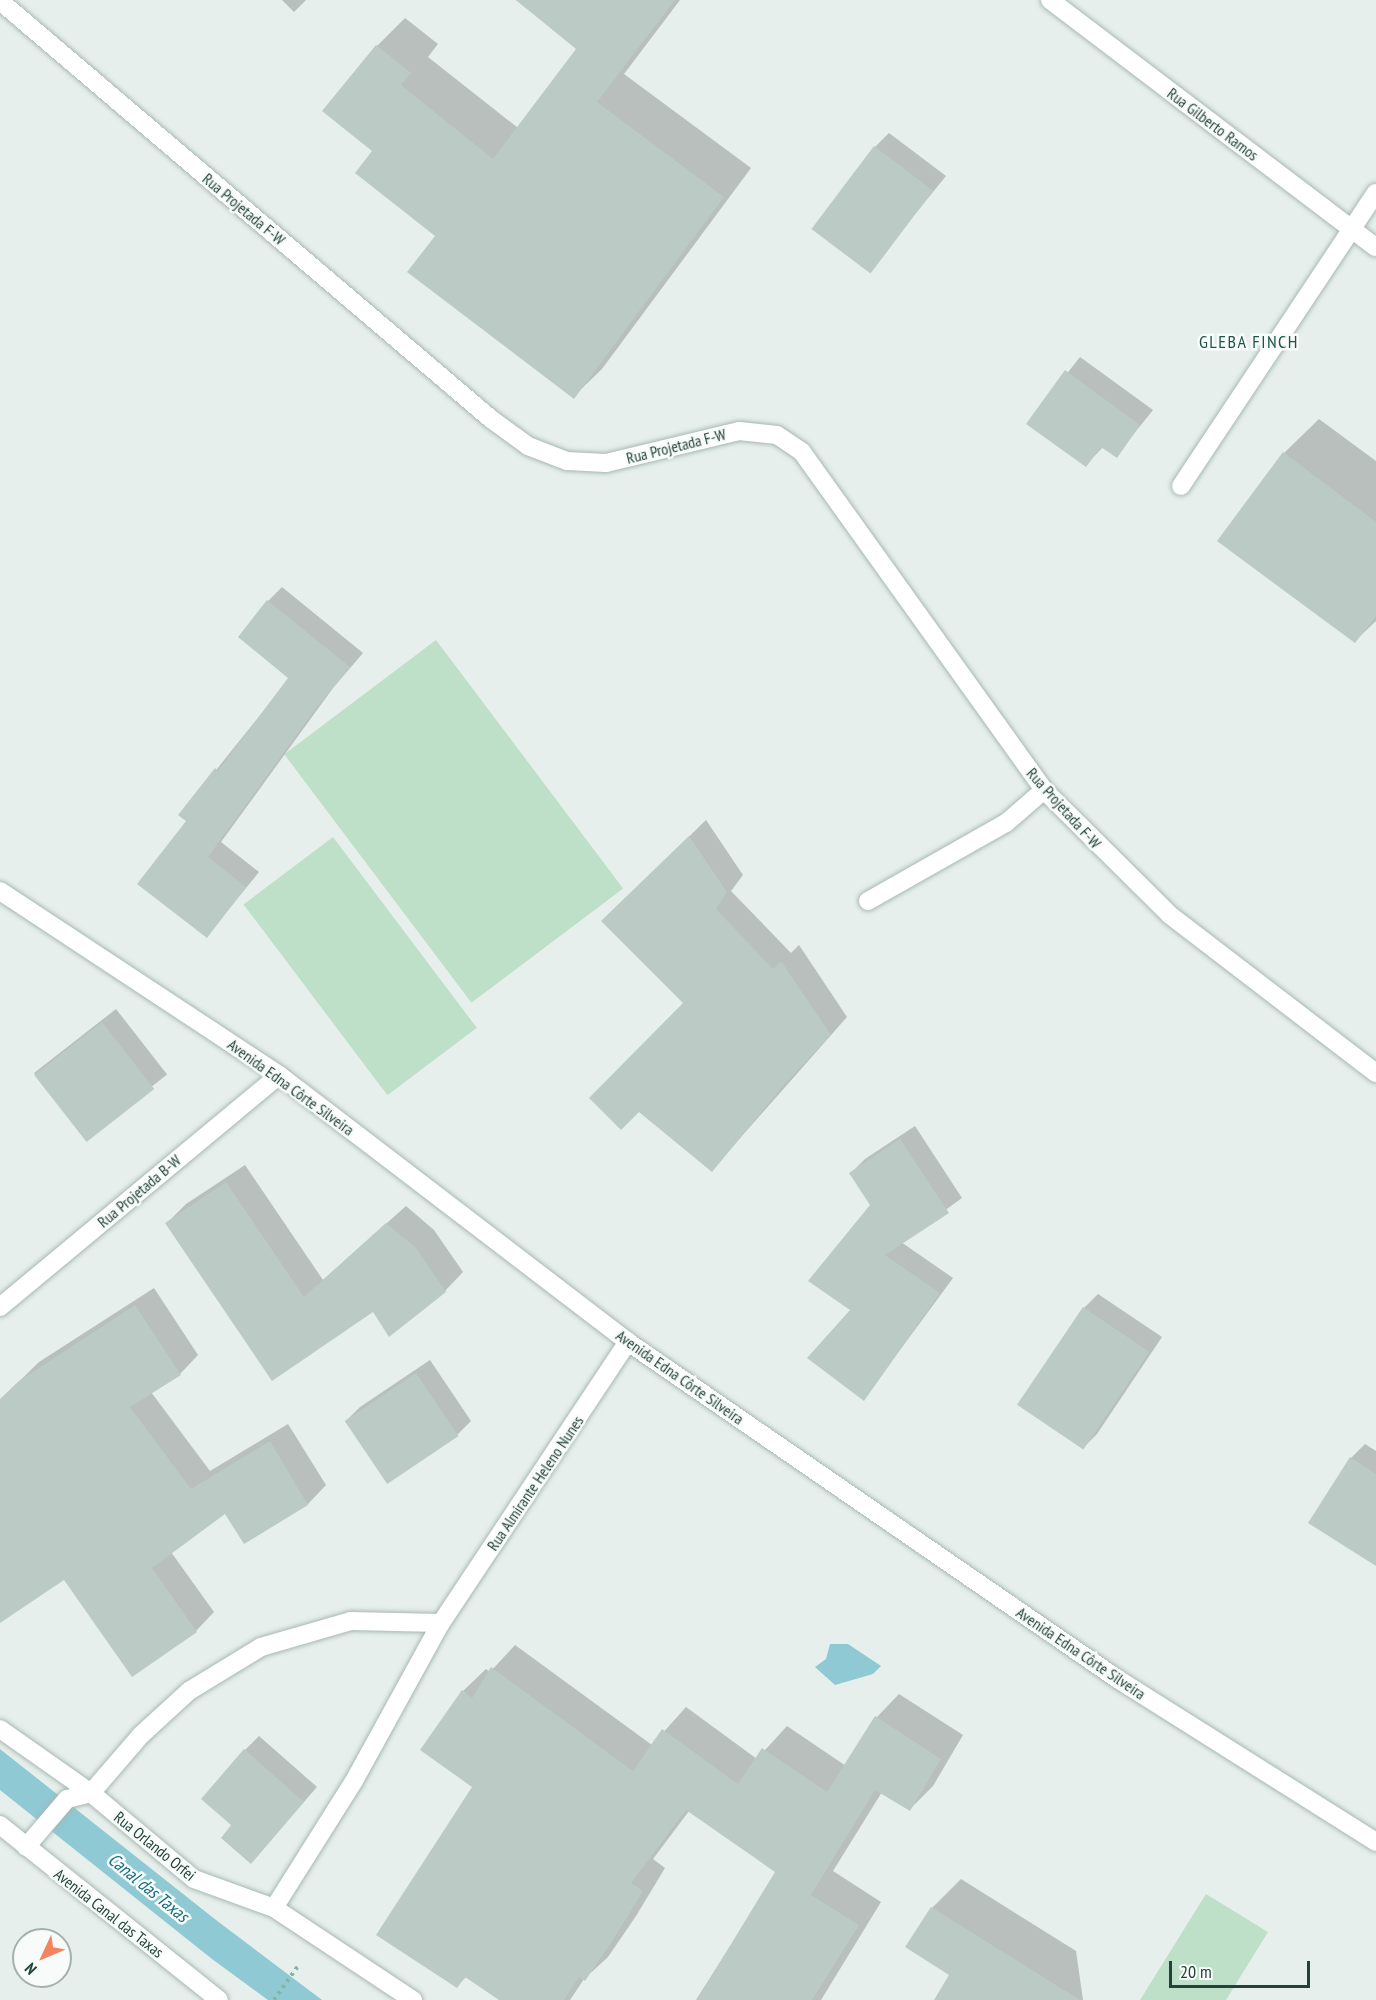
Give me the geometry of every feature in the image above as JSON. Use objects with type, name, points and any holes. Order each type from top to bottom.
[{"type":"street","name":"Rua Gilberto Ramos","points":[[1050,0],[1376,247]]},
{"type":"street","name":"Rua Projetada F-W","points":[[0,1],[490,419],[528,446],[567,460],[606,463],[739,431],[777,435],[802,452],[1044,790],[1170,915],[1376,1073]]},
{"type":"street","points":[[1181,486],[1351,228],[1376,194]]},
{"type":"street","points":[[868,901],[1006,823],[1044,790]]},
{"type":"street","name":"Avenida Edna Côrte Silveira","points":[[0,891],[279,1075],[628,1342],[1119,1680],[1376,1842]]},
{"type":"street","name":"Rua Projetada B-W","points":[[0,1307],[279,1075]]},
{"type":"street","name":"Rua Almirante Heleno Nunes","points":[[274,1908],[354,1781],[441,1623],[628,1342]]},
{"type":"street","points":[[32,1840],[67,1799],[91,1793],[141,1735],[189,1691],[261,1647],[351,1621],[441,1623]]},
{"type":"street","name":"Rua Orlando Orfei","points":[[0,1730],[91,1793],[194,1879],[274,1908],[413,2000]]},
{"type":"street","name":"Avenida Canal das Taxas","points":[[0,1825],[32,1840],[219,2000]]},
{"type":"path","points":[[274,2000],[300,1964]]},
{"type":"green space","points":[[436,640],[623,888],[471,1003],[284,754]]},
{"type":"green space","points":[[333,837],[477,1028],[387,1095],[244,904]]},
{"type":"green space","points":[[1206,1894],[1268,1932],[1226,2000],[1140,2000]]},
{"type":"water","points":[[830,1644],[848,1644],[881,1666],[873,1674],[835,1685],[815,1667],[826,1659]]},
{"type":"water","name":"Canal das Taxas","points":[[0,1749],[216,1920],[322,2000],[268,2000],[212,1959],[0,1790]]},
{"type":"building","points":[[516,0],[675,0],[597,102],[724,197],[574,399],[407,272],[435,236],[355,173],[372,151],[322,111],[376,45],[411,73],[401,85],[493,159],[576,49]]},
{"type":"building","points":[[874,146],[933,191],[871,274],[811,229]]},
{"type":"building","points":[[1065,370],[1140,425],[1117,458],[1101,447],[1086,467],[1026,424]]},
{"type":"building","points":[[1283,452],[1376,522],[1376,616],[1355,643],[1217,541]]},
{"type":"building","points":[[267,600],[350,667],[319,704],[208,857],[246,887],[207,938],[137,884],[186,821],[178,815],[215,768],[218,771],[288,678],[238,637]]},
{"type":"building","points":[[689,836],[727,892],[716,909],[773,969],[781,961],[831,1035],[783,1086],[712,1172],[639,1112],[621,1130],[589,1098],[683,1003],[601,921]]},
{"type":"building","points":[[102,1022],[154,1089],[87,1142],[34,1075]]},
{"type":"building","points":[[900,1139],[949,1213],[885,1255],[940,1293],[864,1401],[807,1358],[850,1310],[808,1281],[870,1205],[849,1173]]},
{"type":"building","points":[[226,1182],[304,1297],[386,1223],[416,1248],[446,1292],[389,1337],[373,1312],[272,1381],[165,1223]]},
{"type":"building","points":[[135,1305],[181,1375],[130,1407],[191,1489],[270,1441],[308,1505],[244,1544],[225,1514],[152,1568],[197,1632],[132,1677],[64,1580],[0,1623],[0,1399],[19,1381]]},
{"type":"building","points":[[1083,1307],[1149,1352],[1083,1450],[1017,1405]]},
{"type":"building","points":[[416,1373],[458,1436],[387,1484],[345,1421]]},
{"type":"building","points":[[1350,1457],[1376,1474],[1376,1566],[1308,1523]]},
{"type":"building","points":[[491,1667],[633,1771],[662,1729],[738,1784],[762,1748],[827,1792],[875,1716],[941,1759],[910,1811],[875,1790],[811,1895],[859,1925],[812,2000],[697,2000],[775,1872],[686,1810],[631,1883],[643,1891],[613,1940],[585,1981],[579,1977],[564,2000],[499,2000],[465,1977],[457,1988],[376,1935],[472,1787],[420,1750],[462,1690],[472,1698]]},
{"type":"building","points":[[244,1749],[304,1802],[251,1864],[221,1838],[231,1825],[201,1799]]},
{"type":"building","points":[[931,1907],[1080,2000],[934,2000],[949,1975],[905,1947]]},
{"type":"district","name":"GLEBA FINCH","points":[[1249,342]]}]
